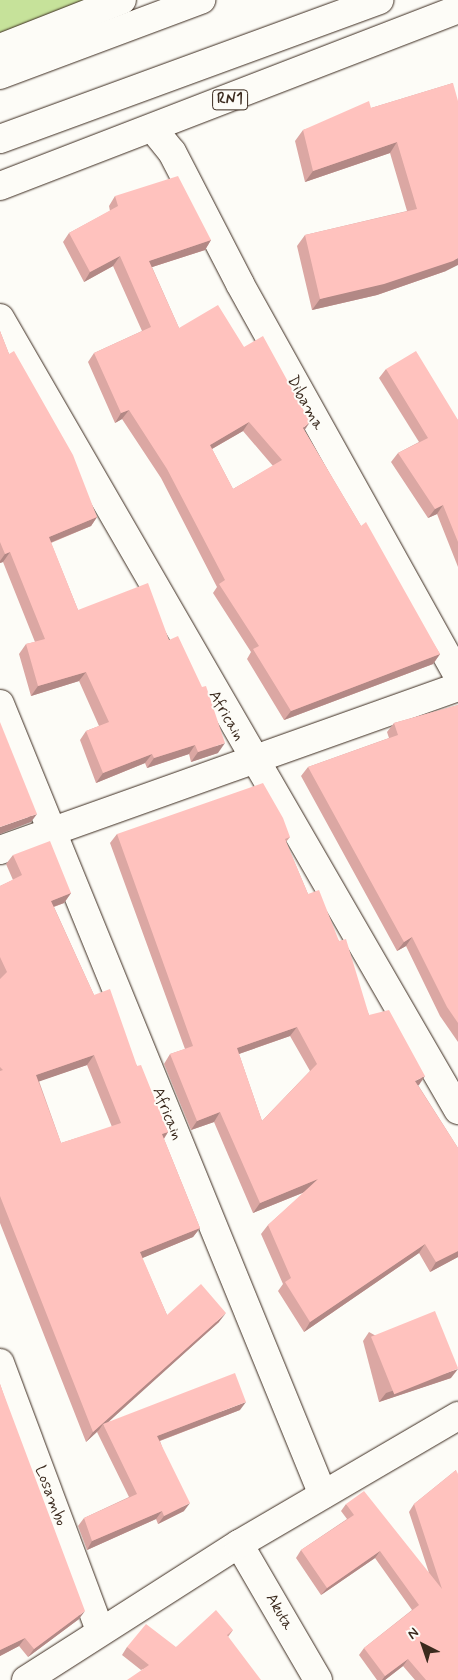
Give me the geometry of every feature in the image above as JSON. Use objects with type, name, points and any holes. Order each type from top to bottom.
[{"type":"main road","points":[[0,48],[122,0]]},
{"type":"main road","points":[[0,75],[201,0]]},
{"type":"main road","points":[[0,139],[379,0]]},
{"type":"main road","name":"RN1","points":[[0,186],[154,130],[458,9]]},
{"type":"main road","name":"Dibama","points":[[154,130],[172,152],[240,284],[458,676]]},
{"type":"main road","name":"Africain","points":[[0,318],[251,759],[458,1110]]},
{"type":"main road","points":[[0,850],[251,759],[458,687]]},
{"type":"main road","name":"Africain","points":[[0,704],[51,833],[323,1495]]},
{"type":"main road","name":"Losambo","points":[[0,1363],[100,1630]]},
{"type":"main road","points":[[26,1680],[100,1630],[239,1544],[458,1416]]},
{"type":"main road","name":"Akuta","points":[[239,1544],[318,1680]]},
{"type":"green space","points":[[0,0],[137,0],[0,53]]},
{"type":"building","points":[[453,83],[458,101],[458,258],[384,284],[320,299],[305,235],[417,209],[397,142],[313,171],[303,130],[369,101],[371,108]]},
{"type":"building","points":[[178,176],[211,240],[149,261],[179,328],[218,305],[244,347],[263,336],[310,422],[303,428],[361,526],[366,522],[440,654],[291,711],[253,649],[259,646],[219,584],[225,580],[167,469],[129,410],[121,413],[94,353],[151,327],[120,256],[90,272],[69,233],[118,206],[115,196]],"holes":[[[249,422],[282,460],[233,489],[210,445]]]},
{"type":"building","points":[[0,331],[9,354],[14,351],[73,455],[97,517],[49,537],[78,610],[148,583],[169,640],[178,636],[202,687],[206,686],[225,743],[198,752],[195,745],[154,758],[152,754],[103,773],[86,731],[109,722],[86,672],[38,686],[26,644],[45,639],[10,552],[5,554],[0,542]]},
{"type":"building","points":[[416,351],[458,420],[458,542],[443,505],[435,509],[398,453],[428,438],[386,369]]},
{"type":"building","points":[[458,705],[458,1023],[447,1007],[412,937],[404,942],[308,767],[398,735],[394,723]]},
{"type":"building","points":[[0,722],[37,814],[0,827]]},
{"type":"building","points":[[263,783],[283,818],[290,837],[285,839],[308,894],[319,890],[339,941],[346,939],[369,1015],[389,1010],[425,1076],[415,1081],[458,1148],[458,1251],[436,1262],[425,1244],[310,1322],[285,1282],[291,1278],[268,1225],[318,1179],[260,1203],[220,1112],[197,1121],[170,1054],[193,1046],[117,834]],"holes":[[[297,1027],[317,1064],[262,1121],[237,1048]]]},
{"type":"building","points":[[50,841],[71,893],[51,901],[94,995],[110,989],[137,1066],[141,1065],[168,1132],[162,1134],[200,1228],[140,1252],[167,1315],[201,1284],[226,1313],[93,1432],[0,1196],[0,1071],[3,1070],[0,1067],[0,979],[7,972],[0,957],[0,886],[22,875],[13,855]],"holes":[[[94,1055],[121,1123],[61,1143],[36,1075]]]},
{"type":"building","points":[[435,1311],[458,1369],[394,1394],[371,1337]]},
{"type":"building","points":[[235,1373],[246,1402],[157,1436],[190,1503],[164,1516],[162,1511],[92,1541],[84,1518],[137,1494],[103,1424]]},
{"type":"building","points":[[0,1384],[85,1611],[34,1649],[25,1638],[0,1650]]},
{"type":"building","points":[[456,1470],[458,1474],[458,1680],[426,1680],[408,1659],[385,1676],[364,1648],[419,1605],[380,1551],[327,1588],[301,1550],[354,1515],[346,1504],[364,1491],[442,1589],[414,1504]]},
{"type":"building","points":[[216,1610],[233,1630],[227,1635],[261,1680],[127,1680],[149,1665],[127,1647],[146,1624],[176,1647]]}]
